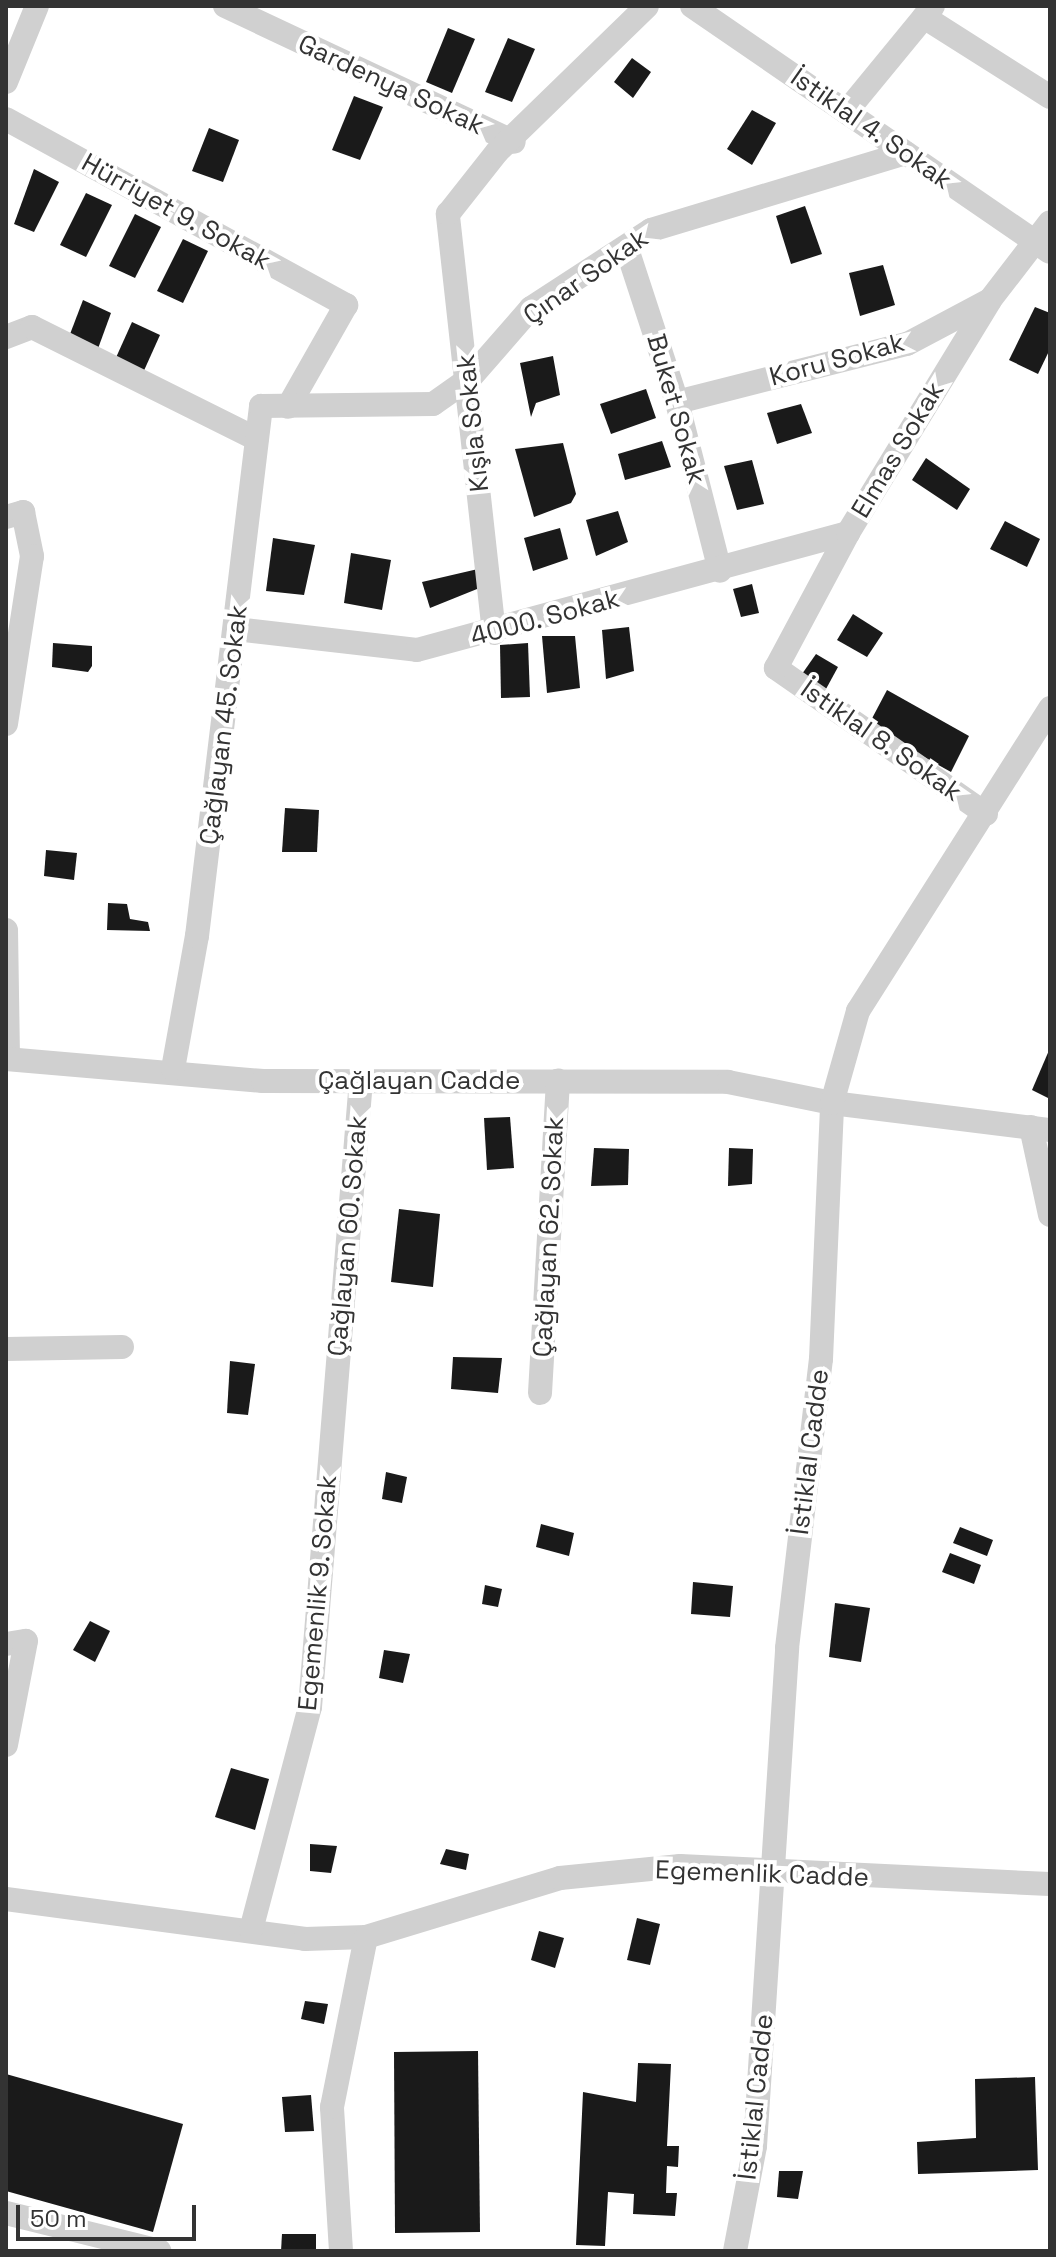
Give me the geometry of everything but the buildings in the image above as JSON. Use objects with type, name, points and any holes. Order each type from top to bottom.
[{"type":"street","points":[[6,82],[37,6]]},
{"type":"street","name":"Gardenya Sokak","points":[[225,6],[514,142]]},
{"type":"street","points":[[514,142],[647,6]]},
{"type":"street","name":"İstiklal 4. Sokak","points":[[692,6],[1042,247]]},
{"type":"street","points":[[846,112],[928,12],[1050,97]]},
{"type":"street","name":"Hürriyet 9. Sokak","points":[[6,119],[346,305],[288,407]]},
{"type":"street","name":"Kışla Sokak","points":[[494,633],[470,378],[448,214],[497,152],[514,142]]},
{"type":"street","name":"Çınar Sokak","points":[[288,407],[433,404],[470,378],[531,308],[627,249],[651,230],[906,153]]},
{"type":"street","name":"Elmas Sokak","points":[[776,668],[848,533],[990,300],[1042,247],[1050,222]]},
{"type":"street","name":"Buket Sokak","points":[[627,249],[677,402],[720,571]]},
{"type":"street","name":"Koru Sokak","points":[[677,402],[907,344],[990,300]]},
{"type":"street","points":[[6,337],[32,327],[257,439]]},
{"type":"street","name":"Çağlayan 45. Sokak","points":[[173,1069],[236,629],[261,406],[288,407]]},
{"type":"street","points":[[6,724],[32,556],[14,514]]},
{"type":"street","name":"4000. Sokak","points":[[236,629],[417,650],[494,633],[848,533]]},
{"type":"street","name":"İstiklal 8. Sokak","points":[[776,668],[986,814]]},
{"type":"street","name":"İstiklal Cadde","points":[[735,2251],[755,2146],[776,1872],[787,1648],[821,1359],[832,1103],[858,1011],[986,814],[1050,708]]},
{"type":"street","points":[[6,930],[7,1059]]},
{"type":"street","name":"Çağlayan Cadde","points":[[7,1059],[173,1069],[263,1081],[728,1082],[832,1103],[1041,1128]]},
{"type":"street","name":"Çağlayan 60. Sokak","points":[[336,1393],[361,1080]]},
{"type":"street","name":"Çağlayan 62. Sokak","points":[[540,1393],[558,1081]]},
{"type":"street","points":[[1041,1128],[1050,1215]]},
{"type":"street","points":[[6,1349],[122,1347]]},
{"type":"street","name":"Egemenlik 9. Sokak","points":[[251,1930],[310,1707],[336,1393]]},
{"type":"street","points":[[6,1745],[16,1642]]},
{"type":"street","name":"Egemenlik Cadde","points":[[6,1899],[251,1930],[366,1937],[560,1878],[680,1866],[1050,1884]]},
{"type":"street","points":[[341,2251],[332,2107],[366,1937]]},
{"type":"street","points":[[6,2213],[159,2251]]}]
